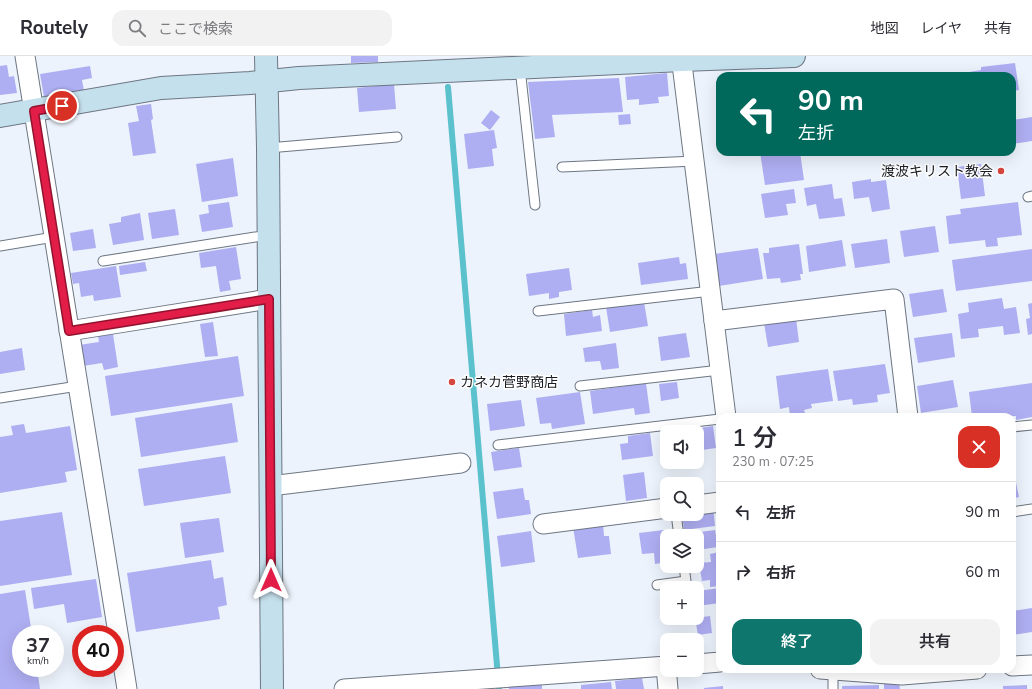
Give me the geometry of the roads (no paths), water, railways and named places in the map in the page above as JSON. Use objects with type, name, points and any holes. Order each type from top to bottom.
[{"type":"street","points":[[25,56],[127,689]]},
{"type":"street","points":[[266,56],[272,689]]},
{"type":"street","points":[[0,116],[162,88],[299,78],[520,68],[681,58],[794,56]]},
{"type":"street","points":[[681,58],[725,413]]},
{"type":"street","points":[[69,331],[269,299]]},
{"type":"street","points":[[714,321],[894,299],[908,413]]},
{"type":"street","points":[[270,486],[461,463]]},
{"type":"street","points":[[704,504],[716,503]]},
{"type":"street","points":[[543,524],[660,509]]},
{"type":"street","points":[[704,663],[716,662]]},
{"type":"street","points":[[1016,666],[1032,665]]},
{"type":"street","points":[[344,689],[512,677],[561,682],[660,667]]},
{"type":"street","points":[[829,676],[854,673]]},
{"type":"street","points":[[886,673],[902,675],[927,673]]},
{"type":"street","points":[[667,677],[668,689]]},
{"type":"lane","points":[[520,68],[534,205]]},
{"type":"lane","points":[[268,148],[397,137]]},
{"type":"lane","points":[[562,167],[695,161]]},
{"type":"lane","points":[[103,261],[268,235]]},
{"type":"lane","points":[[0,246],[54,237]]},
{"type":"lane","points":[[538,311],[711,290]]},
{"type":"lane","points":[[580,386],[720,370]]},
{"type":"lane","points":[[0,398],[78,386]]},
{"type":"lane","points":[[498,445],[716,419]]},
{"type":"lane","points":[[1016,427],[1032,425]]},
{"type":"lane","points":[[1016,511],[1032,509]]},
{"type":"lane","points":[[657,585],[686,581],[685,573]]},
{"type":"waterway","points":[[448,87],[499,689]]},
{"type":"place","name":"渡波キリスト教会","points":[[1001,171]]},
{"type":"place","name":"カネカ菅野商店","points":[[452,382]]}]
